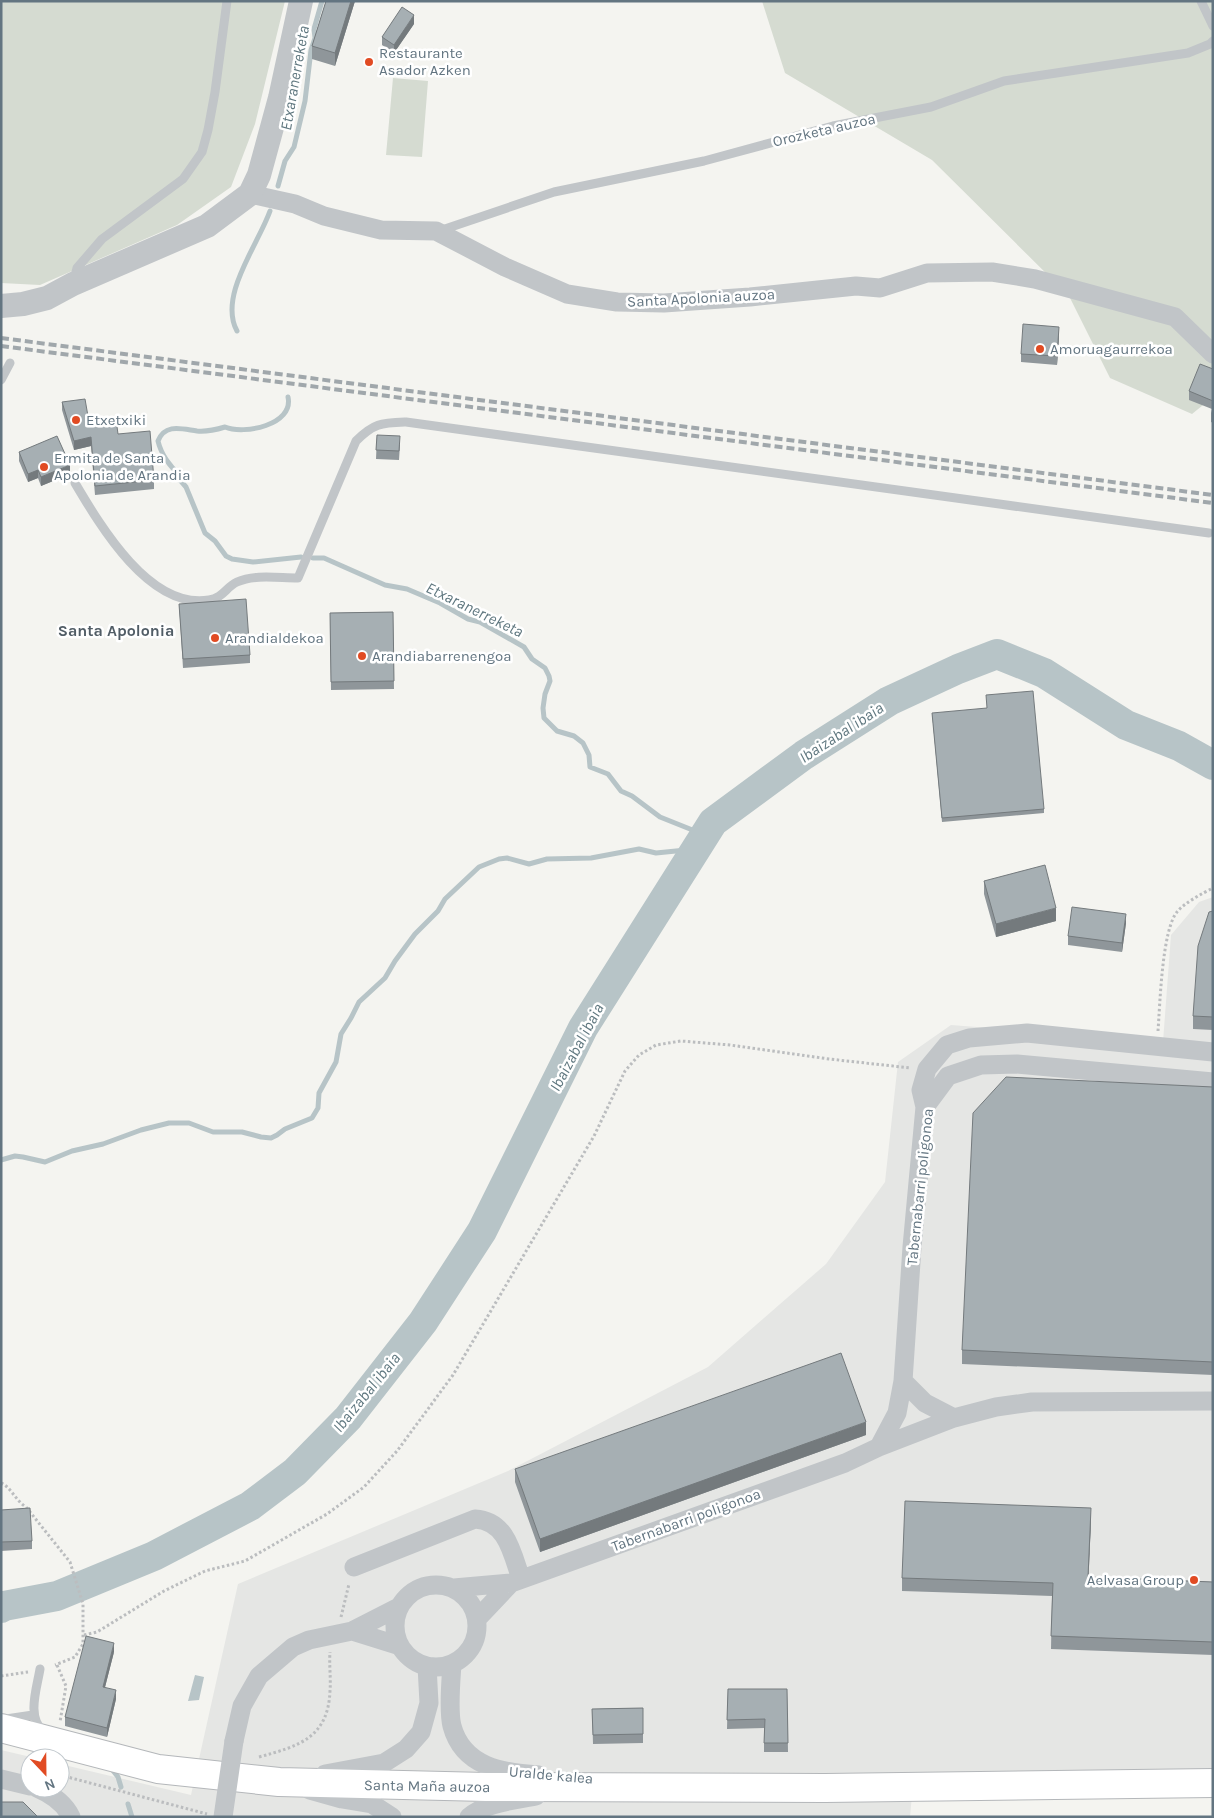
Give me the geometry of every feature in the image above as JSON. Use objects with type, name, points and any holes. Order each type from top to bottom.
[{"type":"highway","points":[[1,1728],[59,1735],[158,1769],[279,1782]]},
{"type":"highway","name":"Santa Maña auzoa","points":[[279,1782],[574,1788],[1213,1783]]},
{"type":"street","points":[[1,306],[23,304],[47,298],[73,284],[207,226],[250,194],[259,175],[280,98],[301,1]]},
{"type":"street","name":"Santa Apolonia auzoa","points":[[250,194],[295,204],[324,216],[381,230],[436,231],[505,267],[567,294],[617,302],[664,303],[740,298],[856,286],[880,288],[927,273],[992,272],[1035,278],[1175,317],[1207,349]]},
{"type":"street","points":[[926,1107],[921,1090],[926,1069],[948,1045],[969,1038],[1026,1033],[1213,1052]]},
{"type":"street","name":"Tabernabarri poligonoa","points":[[879,1447],[897,1413],[903,1382],[912,1247],[926,1107],[948,1076],[981,1065],[1017,1064],[1213,1082]]},
{"type":"street","points":[[903,1382],[925,1403],[954,1418]]},
{"type":"street","name":"Tabernabarri poligonoa","points":[[516,1581],[845,1463],[879,1447],[954,1418],[996,1407],[1032,1402],[1213,1401]]},
{"type":"street","points":[[351,1575],[475,1520],[485,1520],[494,1523],[506,1539],[516,1581]]},
{"type":"street","points":[[454,1588],[516,1581]]},
{"type":"street","points":[[477,1619],[516,1581]]},
{"type":"street","points":[[429,1584],[442,1584],[454,1588],[465,1596],[472,1606],[477,1619],[477,1633],[472,1646],[464,1656],[452,1664],[440,1667],[427,1666],[416,1662],[400,1646],[395,1632],[395,1620],[399,1607],[406,1597],[416,1589],[429,1584]]},
{"type":"street","points":[[223,1817],[234,1741],[242,1706],[259,1676],[293,1647],[346,1625],[399,1607]]},
{"type":"street","points":[[346,1625],[400,1646]]},
{"type":"street","name":"Uralde kalea","points":[[452,1664],[451,1724],[458,1740],[467,1752],[481,1764],[516,1774],[733,1788]]},
{"type":"street","name":"Santa Maña auzoa","points":[[279,1782],[384,1763],[406,1749],[421,1732],[429,1703],[427,1666]]},
{"type":"street","points":[[1,1779],[20,1784]]},
{"type":"street","name":"Santa Maña auzoa","points":[[279,1782],[342,1799],[372,1804],[392,1817]]},
{"type":"street","name":"Santa Maña auzoa","points":[[469,1817],[473,1813],[499,1803],[574,1788]]},
{"type":"street","points":[[56,1798],[71,1817]]},
{"type":"lane","points":[[73,284],[77,268],[102,239],[183,179],[202,152],[215,92],[227,1]]},
{"type":"lane","points":[[1201,1],[1213,26]]},
{"type":"lane","name":"Orozketa auzoa","points":[[436,231],[554,192],[704,161],[833,126],[931,107],[1004,81],[1188,53],[1213,41]]},
{"type":"lane","points":[[1,380],[10,363]]},
{"type":"lane","points":[[75,483],[88,506],[127,560],[147,579],[173,596],[189,601],[210,600],[224,594],[235,583],[247,579],[298,578],[356,441],[368,430],[383,423],[416,424],[1209,533]]},
{"type":"lane","points":[[40,1669],[33,1715],[39,1728],[59,1735]]},
{"type":"lane","points":[[1,1719],[10,1720],[33,1715]]},
{"type":"path","points":[[1157,1046],[1167,930],[1177,911],[1202,893],[1213,888]]},
{"type":"path","points":[[84,1635],[97,1632],[164,1591],[205,1571],[245,1561],[327,1514],[364,1487],[397,1451],[453,1375],[594,1136],[625,1071],[638,1055],[656,1045],[681,1041],[730,1045],[829,1059],[926,1069]]},
{"type":"path","points":[[1,1483],[7,1485],[17,1502],[26,1507],[70,1562],[83,1604],[84,1644]]},
{"type":"path","points":[[346,1625],[351,1575]]},
{"type":"path","points":[[258,1757],[294,1746],[315,1734],[324,1720],[329,1705],[330,1650]]},
{"type":"path","points":[[57,1665],[66,1686],[59,1735]]},
{"type":"path","points":[[70,1778],[200,1811],[215,1817]]},
{"type":"shaded area","points":[[1,1],[285,1],[255,124],[231,187],[177,225],[40,285],[1,283]]},
{"type":"shaded area","points":[[762,1],[1213,1],[1213,397],[1192,414],[1110,378],[1069,296],[932,160],[785,73]]},
{"type":"shaded area","points":[[393,78],[428,81],[422,157],[386,155]]},
{"type":"shaded area","points":[[1213,897],[1213,1769],[914,1773],[910,1817],[1,1817],[1,1750],[20,1754],[20,1798],[70,1798],[70,1766],[191,1795],[238,1584],[508,1471],[708,1367],[826,1264],[885,1182],[898,1062],[951,1025],[1163,1042],[1171,935],[1199,902]]},
{"type":"shaded area","points":[[195,1675],[204,1677],[199,1700],[188,1701]]},
{"type":"building","points":[[326,1],[351,1],[335,53],[312,46]]},
{"type":"building","points":[[402,7],[414,15],[394,45],[382,37]]},
{"type":"building","name":"Amoruagaurrekoa","points":[[1023,324],[1059,327],[1057,356],[1021,354]]},
{"type":"building","points":[[1200,364],[1213,369],[1213,401],[1189,391]]},
{"type":"building","points":[[85,399],[89,422],[116,419],[118,434],[150,431],[154,480],[95,486],[91,437],[74,441],[62,402]]},
{"type":"building","points":[[377,435],[400,436],[399,451],[376,450]]},
{"type":"building","name":"Ermita de Santa Apolonia de Arandia","points":[[57,436],[70,465],[41,477],[38,470],[28,474],[19,452]]},
{"type":"building","name":"Arandialdekoa","points":[[246,599],[250,655],[183,659],[179,604]]},
{"type":"building","name":"Arandiabarrenengoa","points":[[393,612],[394,681],[331,682],[330,613]]},
{"type":"building","points":[[1033,691],[1044,809],[942,818],[932,713],[987,708],[986,695]]},
{"type":"building","points":[[1045,865],[1056,908],[996,924],[984,881]]},
{"type":"building","points":[[1072,907],[1126,914],[1122,943],[1068,936]]},
{"type":"building","points":[[1213,911],[1213,1017],[1193,1016],[1198,946],[1209,912]]},
{"type":"building","points":[[1006,1077],[1213,1087],[1213,1362],[962,1350],[973,1113]]},
{"type":"building","points":[[841,1353],[866,1422],[540,1539],[515,1469]]},
{"type":"building","points":[[905,1501],[1091,1508],[1088,1577],[1213,1582],[1213,1642],[1051,1636],[1053,1583],[902,1578]]},
{"type":"building","points":[[30,1508],[32,1541],[1,1542],[1,1510]]},
{"type":"building","points":[[86,1636],[114,1643],[103,1687],[116,1690],[107,1728],[65,1717]]},
{"type":"building","points":[[728,1689],[787,1689],[788,1743],[764,1743],[765,1719],[727,1720]]},
{"type":"building","points":[[643,1708],[643,1734],[593,1735],[592,1709]]},
{"type":"building","points":[[1,1802],[23,1802],[38,1817],[1,1817]]},
{"type":"waterway","name":"Etxaranerreketa","points":[[278,186],[285,161],[294,147],[305,101],[311,50],[315,38],[314,29],[322,1]]},
{"type":"waterway","name":"Etxaranerreketa","points":[[237,331],[232,317],[232,302],[236,287],[270,211]]},
{"type":"waterway","name":"Etxaranerreketa","points":[[288,397],[288,407],[283,415],[266,426],[244,430],[225,427],[204,431],[174,428],[161,435],[158,441],[166,460],[180,475],[180,480],[186,487],[205,533],[215,541],[226,556],[232,559],[253,562],[301,557]]},
{"type":"waterway","name":"Etxaranerreketa","points":[[313,558],[324,558],[385,585],[407,589],[440,603],[468,619],[480,622],[524,647],[532,659],[545,668],[549,676],[550,681],[545,694],[543,708],[544,718],[557,731],[574,736],[583,743],[589,755],[590,767],[608,774],[621,791],[632,796],[660,817],[705,835]]},
{"type":"waterway","name":"Ibaizabal ibaia","points":[[1,1608],[57,1596],[154,1556],[250,1506],[295,1472],[348,1418],[423,1322],[482,1231],[583,1028],[713,822],[804,755],[889,701],[958,669],[997,654],[1044,673],[1126,725],[1179,746],[1213,765]]},
{"type":"waterway","points":[[1,1160],[15,1156],[45,1162],[72,1151],[103,1144],[141,1130],[169,1123],[189,1123],[213,1132],[242,1132],[271,1138],[285,1129],[312,1118],[318,1108],[319,1093],[336,1062],[341,1034],[359,1002],[385,978],[415,934],[438,911],[445,899],[479,867],[507,858],[529,864],[547,859],[591,858],[639,849],[656,853],[696,849]]},
{"type":"waterway","points":[[111,1768],[118,1777],[121,1787]]},
{"type":"waterway","points":[[128,1804],[132,1817]]},
{"type":"railway","points":[[1,338],[1213,495]]},
{"type":"railway","points":[[1,346],[1213,503]]},
{"type":"place","name":"Restaurante Asador Azken","points":[[369,62]]},
{"type":"place","name":"Amoruagaurrekoa","points":[[1040,349]]},
{"type":"place","name":"Etxetxiki","points":[[76,420]]},
{"type":"place","name":"Ermita de Santa Apolonia de Arandia","points":[[44,467]]},
{"type":"place","name":"Arandialdekoa","points":[[215,638]]},
{"type":"place","name":"Arandiabarrenengoa","points":[[362,656]]},
{"type":"place","name":"Aelvasa Group","points":[[1194,1580]]},
{"type":"district","name":"Santa Apolonia","points":[[116,630]]}]
